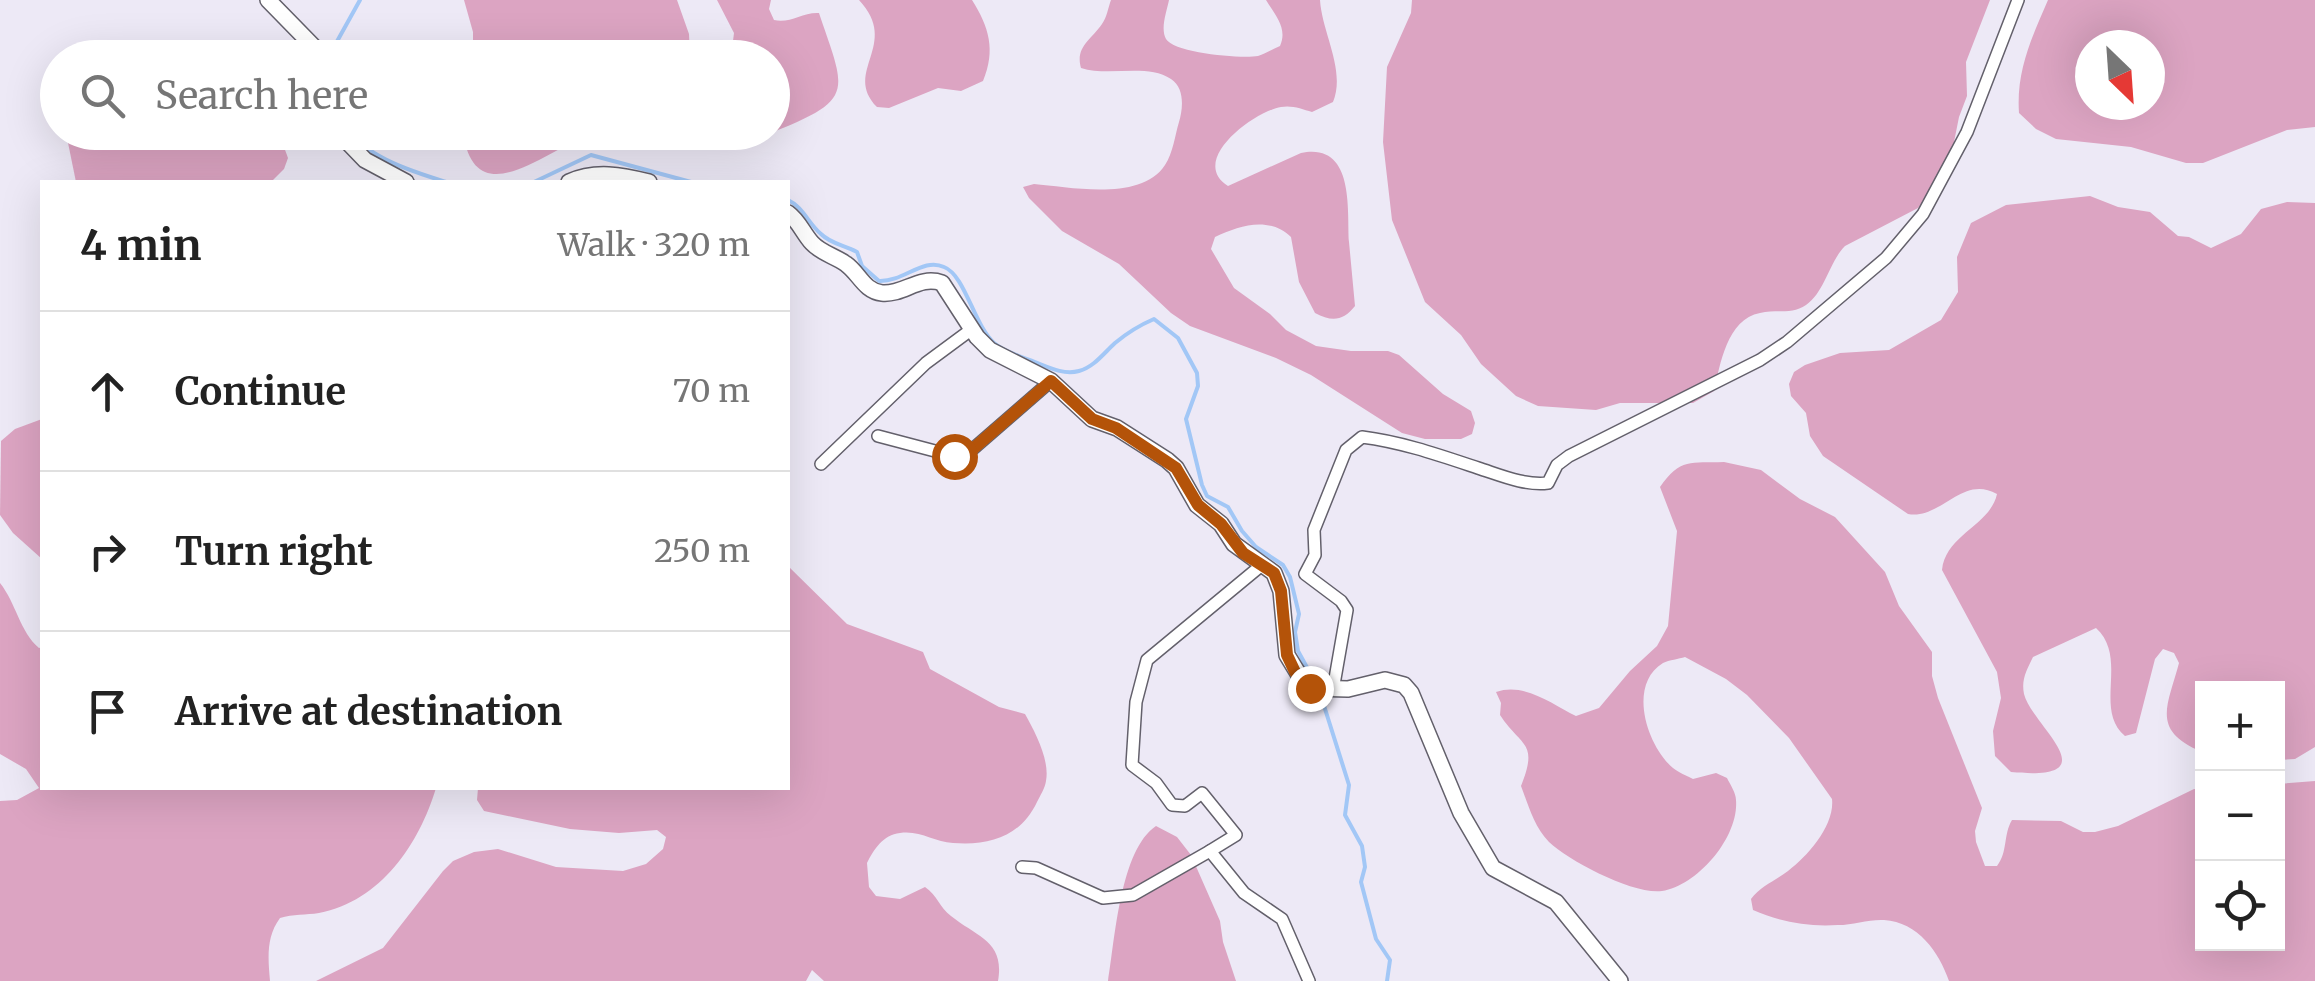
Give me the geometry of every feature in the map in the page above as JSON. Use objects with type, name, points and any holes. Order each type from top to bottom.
[{"type":"street","points":[[268,0],[307,40]]},
{"type":"street","points":[[1323,689],[1347,610],[1304,570],[1315,555],[1314,530],[1346,450],[1362,437],[1393,440],[1521,481],[1548,483],[1557,465],[1569,456],[1760,360],[1873,271],[1923,214],[1978,108],[2018,0]]},
{"type":"street","points":[[355,150],[365,160],[402,180]]},
{"type":"street","points":[[575,180],[600,174],[637,180]]},
{"type":"street","points":[[790,215],[812,243],[844,263],[879,293],[924,280],[942,283],[972,329],[1000,358],[1051,381],[1092,419],[1116,428],[1176,468],[1198,505],[1221,524],[1243,553],[1264,564],[1279,580],[1287,655],[1295,672],[1323,689],[1385,680],[1404,686],[1411,693],[1461,813],[1492,868],[1556,902],[1620,981]]},
{"type":"street","points":[[822,464],[926,363],[972,329]]},
{"type":"street","points":[[878,436],[954,456],[974,448],[1051,381]]},
{"type":"street","points":[[1022,867],[1036,868],[1103,898],[1133,895],[1236,835],[1202,793],[1185,806],[1172,805],[1156,783],[1132,766],[1136,702],[1147,660],[1264,564]]},
{"type":"street","points":[[1210,851],[1244,893],[1282,919],[1308,981]]},
{"type":"shaded area","points":[[464,0],[677,0],[689,40],[473,40]]},
{"type":"shaded area","points":[[717,0],[771,0],[769,9],[774,20],[780,21],[819,13],[838,76],[831,100],[790,125],[790,40],[733,40],[734,33]]},
{"type":"shaded area","points":[[859,0],[972,0],[989,39],[983,81],[961,91],[938,88],[889,108],[877,107],[865,81],[875,31]]},
{"type":"shaded area","points":[[1111,0],[1169,0],[1164,30],[1172,44],[1209,54],[1249,57],[1280,46],[1279,22],[1266,0],[1320,0],[1337,77],[1333,102],[1312,112],[1285,107],[1255,118],[1229,139],[1215,164],[1218,176],[1228,186],[1301,153],[1318,152],[1331,158],[1345,181],[1355,306],[1337,318],[1315,313],[1299,282],[1291,237],[1273,226],[1234,229],[1215,237],[1211,249],[1234,288],[1286,330],[1316,346],[1399,355],[1443,394],[1471,411],[1475,423],[1472,434],[1461,439],[1425,439],[1402,433],[1311,375],[1190,326],[1119,264],[1062,231],[1029,198],[1023,187],[1034,184],[1104,190],[1139,184],[1154,177],[1170,155],[1182,105],[1176,83],[1151,72],[1081,68],[1082,49],[1104,21]]},
{"type":"shaded area","points":[[1412,0],[1990,0],[1966,62],[1967,96],[1949,167],[1918,208],[1845,246],[1818,293],[1806,305],[1795,310],[1760,313],[1740,324],[1727,344],[1714,391],[1693,403],[1620,403],[1596,410],[1538,406],[1516,396],[1425,302],[1392,220],[1383,142],[1387,67],[1411,13]]},
{"type":"shaded area","points":[[2048,0],[2315,0],[2315,127],[2287,130],[2203,163],[2186,163],[2131,147],[2056,139],[2036,129],[2019,113],[2023,69]]},
{"type":"shaded area","points":[[69,150],[285,150],[288,158],[273,180],[76,180]]},
{"type":"shaded area","points":[[468,150],[558,150],[515,171],[497,174],[482,171]]},
{"type":"shaded area","points":[[2090,196],[2118,207],[2150,212],[2178,236],[2211,248],[2241,234],[2261,209],[2287,202],[2315,203],[2315,747],[2295,759],[2285,760],[2285,681],[2195,681],[2195,748],[2175,735],[2167,716],[2179,663],[2174,653],[2163,649],[2155,659],[2136,733],[2125,736],[2112,712],[2110,654],[2096,628],[2033,657],[2024,679],[2024,694],[2062,760],[2057,769],[2041,773],[2011,772],[1995,756],[1993,731],[2001,698],[1997,672],[1942,570],[1951,547],[1986,514],[1997,494],[1973,490],[1931,511],[1908,514],[1823,456],[1810,436],[1806,413],[1791,396],[1789,384],[1794,372],[1840,353],[1889,350],[1941,320],[1958,292],[1957,257],[1971,223],[2006,205]]},
{"type":"shaded area","points":[[40,420],[40,557],[0,515],[1,441],[15,429]]},
{"type":"shaded area","points":[[1724,462],[1761,470],[1800,499],[1835,517],[1885,572],[1899,606],[1932,652],[1932,676],[1938,698],[1982,808],[1975,831],[1985,866],[1997,866],[2000,861],[2012,820],[2061,821],[2083,832],[2095,832],[2118,826],[2195,789],[2195,951],[2285,951],[2285,783],[2315,781],[2315,981],[1949,981],[1926,940],[1896,922],[1805,924],[1753,910],[1751,899],[1755,894],[1796,865],[1819,839],[1829,819],[1832,799],[1789,738],[1747,695],[1685,657],[1663,663],[1652,673],[1643,700],[1645,716],[1655,745],[1673,768],[1693,779],[1716,773],[1727,778],[1733,789],[1736,797],[1731,829],[1714,857],[1676,887],[1650,891],[1603,875],[1549,842],[1535,822],[1521,786],[1528,752],[1500,715],[1501,703],[1496,692],[1527,692],[1576,716],[1599,708],[1657,646],[1668,626],[1677,531],[1660,487],[1674,471],[1695,463]]},
{"type":"shaded area","points":[[790,568],[847,624],[923,652],[930,669],[999,707],[1025,714],[1044,755],[1047,773],[1030,814],[1003,836],[967,843],[914,833],[894,834],[880,844],[867,863],[869,887],[876,896],[900,899],[925,887],[947,913],[987,941],[997,957],[998,981],[824,981],[812,970],[806,981],[316,981],[383,948],[443,871],[453,861],[474,852],[498,849],[556,867],[623,871],[646,864],[663,849],[666,837],[657,830],[619,833],[570,829],[484,811],[477,800],[478,790],[790,790]]},
{"type":"shaded area","points":[[0,583],[27,634],[40,648],[40,790],[435,790],[408,849],[379,883],[341,906],[280,918],[270,940],[270,981],[0,981],[0,801],[17,800],[39,788],[26,769],[0,754]]},
{"type":"shaded area","points":[[1156,826],[1177,837],[1191,855],[1220,921],[1236,981],[1108,981],[1127,875],[1144,838]]},
{"type":"waterway","points":[[338,40],[360,0]]},
{"type":"waterway","points":[[369,150],[440,180]]},
{"type":"waterway","points":[[538,180],[591,155],[684,180]]},
{"type":"waterway","points":[[790,201],[825,237],[857,252],[862,266],[879,281],[928,265],[944,267],[958,280],[994,343],[1052,369],[1084,369],[1124,336],[1154,319],[1178,338],[1197,373],[1198,386],[1186,419],[1202,485],[1207,496],[1228,507],[1256,547],[1283,565],[1290,577],[1299,614],[1295,632],[1298,651],[1316,684]]},
{"type":"waterway","points":[[1320,693],[1349,785],[1345,815],[1362,846],[1365,867],[1361,882],[1376,939],[1390,960],[1387,981]]},
{"type":"route","points":[[954,456],[974,448],[1051,381],[1092,419],[1116,428],[1176,468],[1198,505],[1221,524],[1234,544],[1274,573],[1281,591],[1287,655],[1295,672],[1310,688]]}]
